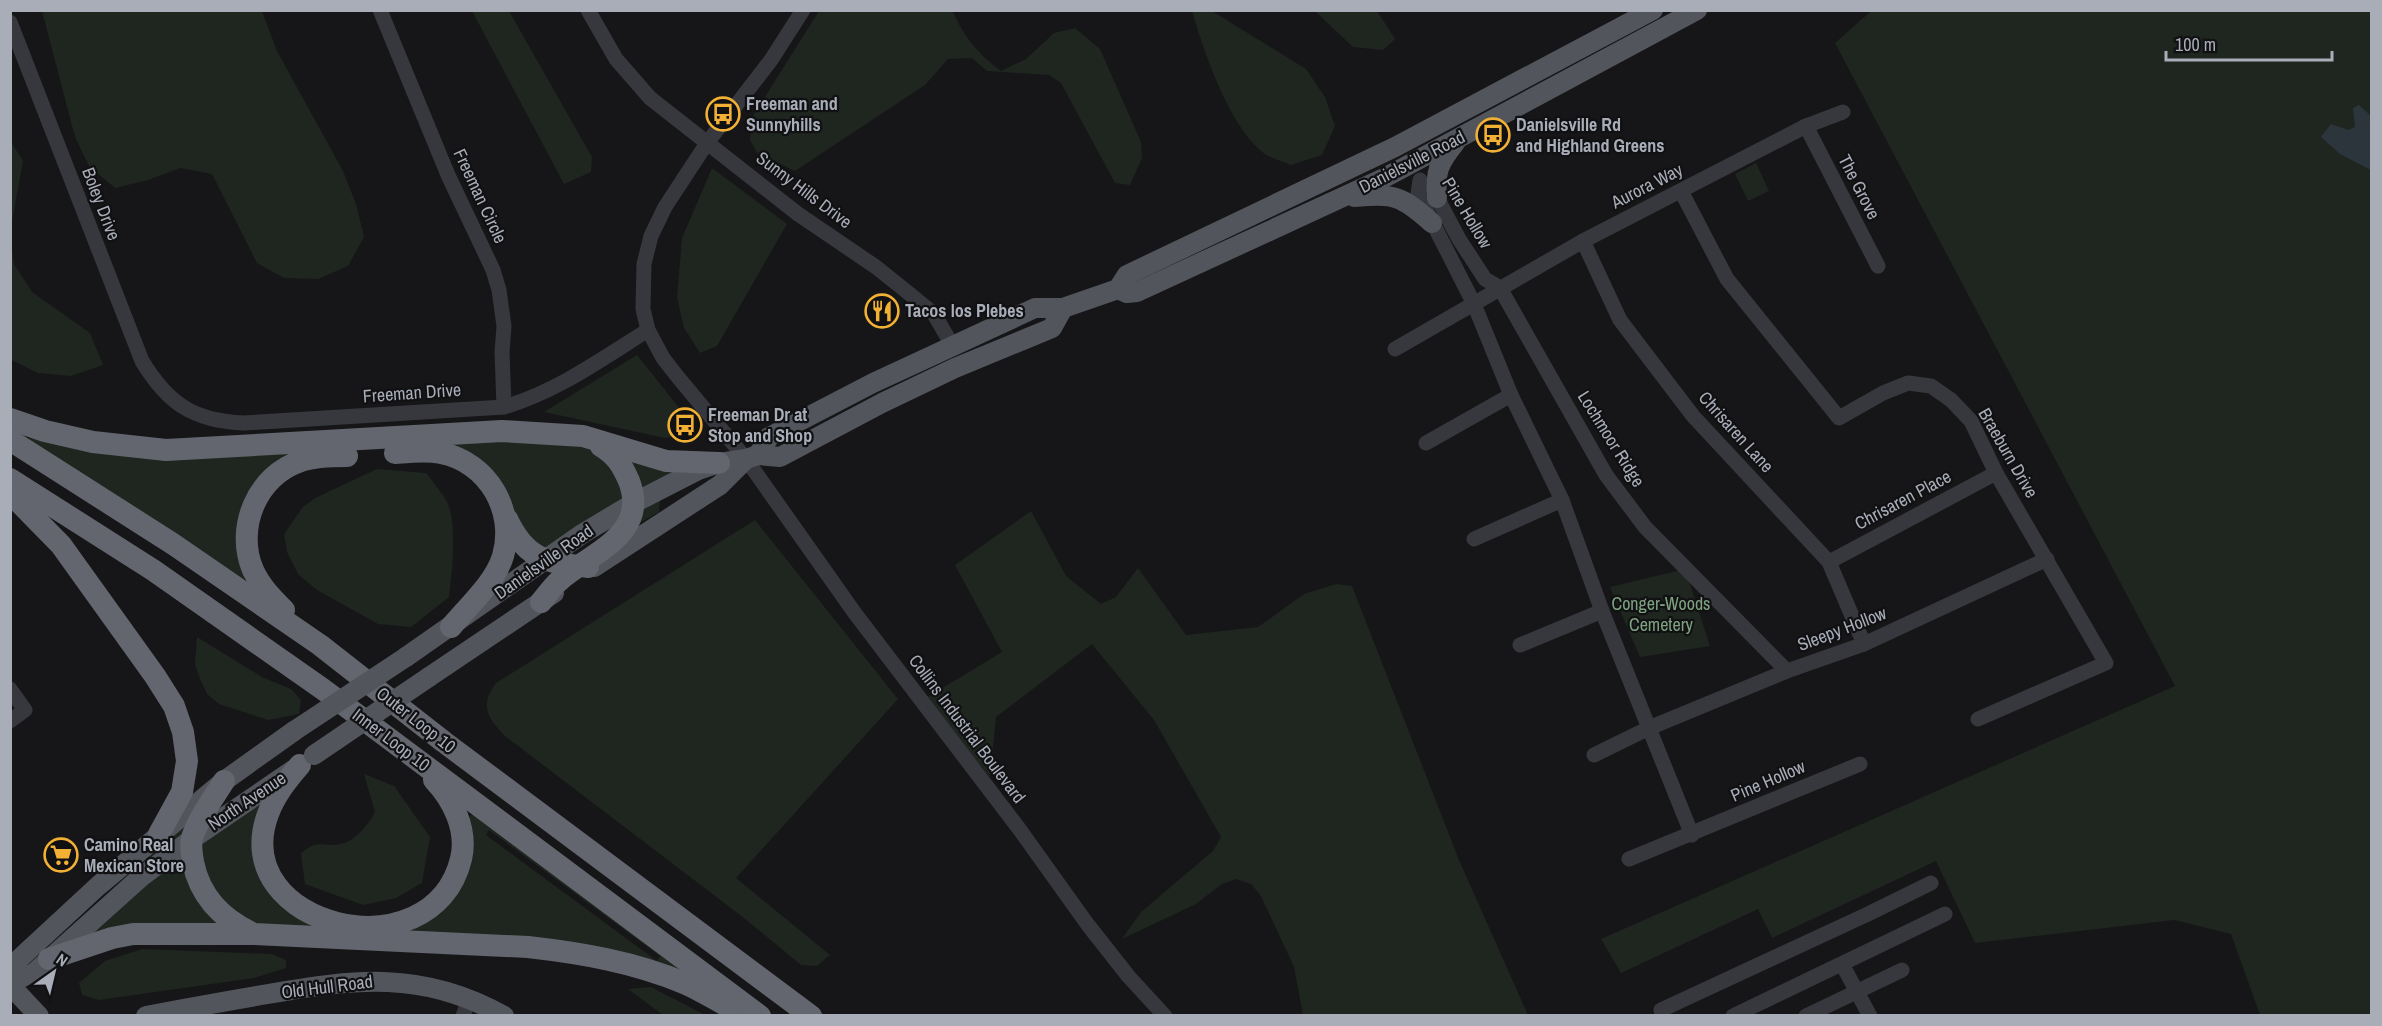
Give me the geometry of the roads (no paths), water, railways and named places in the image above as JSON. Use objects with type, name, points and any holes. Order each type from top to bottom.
[{"type":"highway","points":[[10,419],[45,431],[93,442],[166,450],[502,431],[583,436],[666,461],[719,463]]},
{"type":"highway","points":[[541,602],[559,581],[587,567],[617,539],[628,523],[632,504],[632,488],[623,466],[615,455],[583,436]]},
{"type":"highway","name":"Outer Loop 10","points":[[10,440],[173,544],[320,645],[444,742],[811,1016]]},
{"type":"highway","points":[[320,645],[269,594],[253,570],[248,555],[247,527],[253,503],[266,484],[287,467],[302,460],[423,452],[441,453],[463,462],[485,478],[501,501],[516,539],[531,553],[546,560],[587,567]]},
{"type":"highway","name":"Inner Loop 10","points":[[10,479],[153,570],[253,640],[396,743],[760,1016]]},
{"type":"highway","points":[[10,493],[61,545],[174,706],[183,732],[187,761],[182,792],[159,834]]},
{"type":"highway","points":[[451,627],[498,568],[506,540],[505,514]]},
{"type":"highway","points":[[307,760],[274,799],[267,817],[263,854],[266,867],[280,891],[299,909],[329,921],[360,925],[405,922],[438,903],[450,888],[460,862],[462,838],[452,804],[442,789],[396,743]]},
{"type":"highway","points":[[224,781],[192,839],[194,865],[198,882],[207,899],[226,918],[254,934]]},
{"type":"highway","points":[[49,959],[133,934],[254,934],[504,945],[569,951],[610,959],[685,983],[745,1016]]},
{"type":"main road","name":"Danielsville Road","points":[[587,567],[720,484],[752,457],[770,437],[873,383],[1035,308],[1062,308],[1118,289],[1127,275],[1395,147],[1653,10]]},
{"type":"main road","name":"Danielsville Road","points":[[1118,289],[1127,293],[1137,292],[1342,197],[1414,172],[1458,139],[1697,10]]},
{"type":"main road","points":[[1437,198],[1436,178],[1439,164],[1458,139]]},
{"type":"main road","points":[[1342,197],[1382,195],[1396,197],[1409,203],[1432,223]]},
{"type":"main road","name":"Danielsville Road","points":[[354,691],[451,627],[582,534],[632,504],[698,470],[719,463],[752,457],[780,457],[882,403],[955,368],[1052,328],[1062,308]]},
{"type":"main road","name":"Danielsville Road","points":[[375,715],[541,602]]},
{"type":"main road","name":"North Avenue","points":[[10,982],[18,960],[159,834],[224,781],[354,691]]},
{"type":"main road","name":"North Avenue","points":[[10,982],[34,973],[141,877],[192,839],[375,715]]},
{"type":"main road","name":"Old Hull Road","points":[[146,1016],[352,981],[408,983],[442,990],[466,1007],[504,1016]]},
{"type":"main road","points":[[10,982],[39,1016]]},
{"type":"street","name":"Freeman Circle","points":[[380,10],[448,175],[493,270],[500,290],[504,326],[502,352],[504,407]]},
{"type":"street","name":"Sunny Hills Drive","points":[[588,10],[616,59],[650,98],[798,214],[876,267],[911,295],[934,314],[952,345]]},
{"type":"street","points":[[752,457],[676,376],[663,358],[648,330],[643,309],[644,264],[651,236],[665,207],[707,143],[771,60],[803,10]]},
{"type":"street","name":"Boley Drive","points":[[10,22],[142,361],[166,395]]},
{"type":"street","name":"Aurora Way","points":[[1474,304],[1583,241],[1806,126],[1843,112]]},
{"type":"street","name":"The Grove","points":[[1806,126],[1878,266]]},
{"type":"street","points":[[1395,147],[1414,172]]},
{"type":"street","name":"Pine Hollow","points":[[1414,172],[1429,184],[1459,239],[1485,279],[1500,288]]},
{"type":"street","name":"Pine Hollow","points":[[1414,172],[1418,194],[1474,304],[1511,395],[1562,500],[1602,611],[1692,834]]},
{"type":"street","name":"Braeburn Drive","points":[[1681,191],[1727,279],[1839,418],[1883,393],[1908,384],[1930,386],[1952,400],[1971,421],[1996,473],[2106,663],[1978,719]]},
{"type":"street","name":"Chrisaren Lane","points":[[1583,241],[1620,320],[1694,416],[1829,561],[1864,644]]},
{"type":"street","name":"Lochmoor Ridge","points":[[1500,288],[1606,475],[1645,526],[1787,671]]},
{"type":"street","points":[[1395,349],[1474,304]]},
{"type":"street","name":"Freeman Drive","points":[[166,395],[181,407],[197,415],[228,422],[504,407],[528,400],[554,388],[648,330]]},
{"type":"street","points":[[1426,443],[1511,395]]},
{"type":"street","name":"Collins Industrial Boulevard","points":[[752,457],[854,612],[1012,819],[1088,925],[1129,977],[1165,1016]]},
{"type":"street","name":"Chrisaren Place","points":[[1829,561],[1996,473]]},
{"type":"street","points":[[1474,539],[1562,500]]},
{"type":"street","name":"Sleepy Hollow","points":[[1649,728],[1787,671],[1864,644],[2047,559]]},
{"type":"street","points":[[1520,645],[1602,611]]},
{"type":"street","points":[[10,689],[25,710],[10,721]]},
{"type":"street","points":[[1594,755],[1649,728]]},
{"type":"street","name":"Pine Hollow","points":[[1629,859],[1860,764]]},
{"type":"street","points":[[1664,1016],[1661,1010],[1931,883]]},
{"type":"street","points":[[1733,1016],[1945,914]]},
{"type":"street","points":[[1842,964],[1870,1016]]},
{"type":"street","points":[[1806,1016],[1902,970]]},
{"type":"place","name":"Freeman and Sunnyhills","points":[[723,114]]},
{"type":"place","name":"Danielsville Rd and Highland Greens","points":[[1493,135]]},
{"type":"place","name":"Tacos los Plebes","points":[[882,311]]},
{"type":"place","name":"Freeman Dr at Stop and Shop","points":[[685,425]]},
{"type":"place","name":"Camino Real Mexican Store","points":[[61,855]]},
{"type":"park label","name":"Conger-Woods Cemetery","points":[[1661,614]]}]
